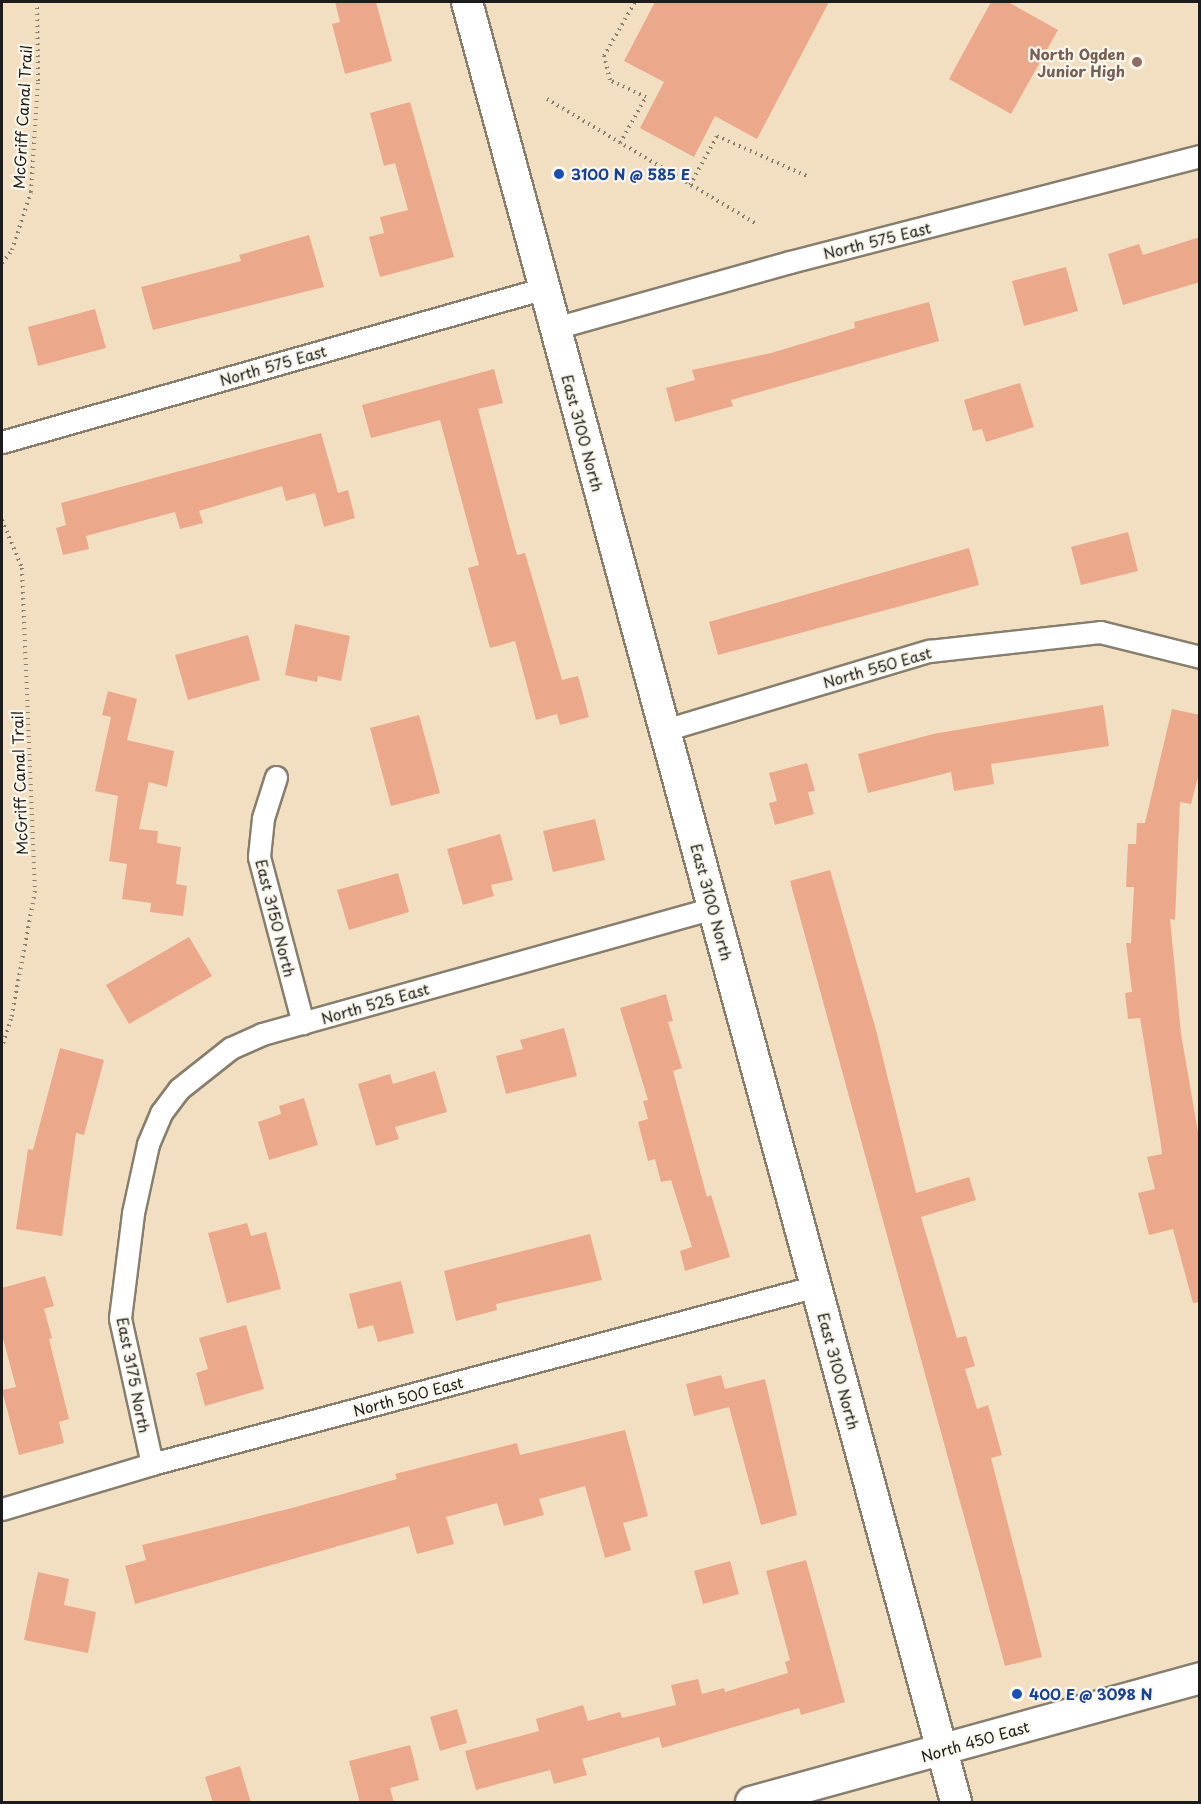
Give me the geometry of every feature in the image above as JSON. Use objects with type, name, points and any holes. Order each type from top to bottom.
[{"type":"main road","name":"East 3100 North","points":[[467,2],[956,1803]]},
{"type":"main road","name":"North 450 East","points":[[751,1803],[1200,1678]]},
{"type":"street","name":"North 575 East","points":[[555,328],[790,262],[1200,156]]},
{"type":"street","name":"North 575 East","points":[[2,442],[545,288]]},
{"type":"street","name":"North 550 East","points":[[665,730],[929,651],[1100,632],[1200,657]]},
{"type":"street","name":"East 3150 North","points":[[276,777],[263,818],[259,857],[303,1023]]},
{"type":"street","name":"North 525 East","points":[[132,1213],[148,1144],[161,1113],[179,1089],[231,1048],[303,1023],[714,908]]},
{"type":"street","name":"East 3175 North","points":[[132,1213],[120,1318],[152,1464]]},
{"type":"street","name":"North 500 East","points":[[2,1509],[152,1464],[817,1286]]},
{"type":"path","name":"McGriff Canal Trail","points":[[2,263],[12,249],[31,192],[38,81],[37,2]]},
{"type":"path","points":[[620,144],[646,97],[610,80],[604,57],[635,2]]},
{"type":"path","points":[[547,99],[757,224]]},
{"type":"path","points":[[690,185],[717,136],[807,176]]},
{"type":"path","name":"McGriff Canal Trail","points":[[2,520],[22,568],[34,891],[15,999],[2,1046]]},
{"type":"building","points":[[335,2],[376,2],[392,61],[345,74],[332,24],[340,22]]},
{"type":"building","points":[[655,2],[829,2],[757,139],[715,116],[694,157],[640,128],[664,82],[624,61]]},
{"type":"building","points":[[991,2],[1008,2],[1058,30],[1011,114],[949,79]]},
{"type":"building","points":[[410,102],[454,257],[380,277],[369,237],[384,233],[380,217],[408,210],[395,163],[384,166],[370,113]]},
{"type":"building","points":[[309,235],[324,287],[153,330],[141,287],[241,261],[239,255]]},
{"type":"building","points":[[1200,237],[1200,282],[1123,305],[1108,254],[1139,244],[1143,255]]},
{"type":"building","points":[[1066,267],[1078,311],[1024,326],[1012,281]]},
{"type":"building","points":[[929,302],[939,341],[731,400],[733,406],[675,422],[666,388],[695,380],[692,370],[771,353],[855,328],[854,322]]},
{"type":"building","points":[[95,309],[106,348],[38,366],[28,327]]},
{"type":"building","points":[[494,369],[503,403],[478,409],[517,555],[525,553],[562,680],[578,676],[589,717],[560,725],[557,714],[536,720],[515,641],[490,648],[468,568],[479,565],[440,420],[371,438],[362,405]]},
{"type":"building","points":[[1020,383],[1034,427],[986,442],[982,429],[973,431],[964,400]]},
{"type":"building","points":[[321,433],[338,493],[348,490],[355,518],[324,527],[315,493],[286,501],[282,486],[199,511],[203,523],[180,529],[175,512],[86,536],[89,549],[63,555],[56,528],[66,525],[61,503]]},
{"type":"building","points":[[1128,532],[1138,571],[1081,585],[1071,547]]},
{"type":"building","points":[[969,548],[979,585],[718,655],[709,622]]},
{"type":"building","points":[[295,624],[350,636],[341,681],[318,676],[317,682],[285,675]]},
{"type":"building","points":[[248,635],[260,680],[188,700],[175,655]]},
{"type":"building","points":[[108,691],[137,699],[127,740],[174,751],[167,787],[149,782],[139,829],[158,831],[157,843],[181,847],[176,884],[187,886],[183,916],[150,912],[151,903],[122,899],[127,864],[109,861],[118,796],[95,791],[111,717],[102,715]]},
{"type":"building","points":[[1103,705],[1109,746],[991,764],[994,784],[954,791],[951,772],[868,793],[858,754],[933,734]]},
{"type":"building","points":[[1172,709],[1200,715],[1200,769],[1191,804],[1180,802],[1175,920],[1170,919],[1181,1034],[1200,1144],[1200,1302],[1193,1303],[1173,1229],[1149,1235],[1138,1193],[1155,1189],[1147,1157],[1162,1154],[1140,1018],[1128,1019],[1125,993],[1132,992],[1126,943],[1131,943],[1134,887],[1126,887],[1128,844],[1136,844],[1137,823],[1145,823]]},
{"type":"building","points":[[419,715],[440,793],[391,806],[370,728]]},
{"type":"building","points":[[807,763],[815,791],[808,792],[814,814],[775,825],[769,803],[777,801],[769,773]]},
{"type":"building","points":[[595,819],[605,860],[553,872],[543,831]]},
{"type":"building","points":[[500,834],[513,880],[491,885],[494,896],[463,905],[447,849]]},
{"type":"building","points":[[830,870],[876,1030],[916,1193],[969,1177],[976,1200],[921,1217],[957,1338],[966,1336],[975,1366],[965,1369],[977,1409],[988,1405],[1002,1455],[991,1458],[1042,1657],[1005,1666],[790,881]]},
{"type":"building","points":[[398,873],[409,912],[349,930],[337,890]]},
{"type":"building","points":[[189,937],[212,976],[129,1024],[106,985]]},
{"type":"building","points":[[666,994],[673,1021],[668,1022],[682,1068],[673,1071],[707,1197],[711,1195],[730,1257],[685,1271],[680,1251],[692,1247],[671,1180],[661,1182],[655,1159],[648,1161],[638,1122],[648,1119],[643,1101],[648,1100],[620,1008]]},
{"type":"building","points":[[564,1028],[577,1076],[506,1094],[496,1056],[523,1049],[520,1040]]},
{"type":"building","points":[[60,1048],[104,1060],[84,1135],[76,1133],[62,1236],[16,1229],[28,1149],[33,1150]]},
{"type":"building","points":[[435,1071],[447,1112],[395,1127],[399,1139],[376,1146],[358,1084],[390,1074],[393,1084]]},
{"type":"building","points":[[304,1098],[318,1145],[269,1160],[258,1122],[281,1114],[279,1106]]},
{"type":"building","points":[[247,1223],[251,1236],[266,1232],[281,1289],[227,1303],[208,1233]]},
{"type":"building","points":[[590,1234],[602,1280],[496,1304],[497,1310],[456,1321],[444,1271]]},
{"type":"building","points":[[45,1276],[54,1306],[44,1309],[52,1338],[49,1339],[69,1419],[59,1422],[64,1443],[19,1455],[2,1390],[16,1387],[2,1335],[2,1288]]},
{"type":"building","points":[[401,1281],[414,1333],[378,1342],[373,1325],[358,1329],[349,1294]]},
{"type":"building","points":[[246,1325],[264,1389],[205,1406],[196,1373],[208,1369],[199,1338]]},
{"type":"building","points":[[721,1375],[725,1389],[765,1379],[797,1515],[761,1525],[729,1407],[694,1416],[686,1384]]},
{"type":"building","points":[[625,1430],[648,1516],[623,1523],[631,1550],[605,1558],[585,1486],[539,1499],[544,1515],[504,1526],[497,1503],[446,1517],[454,1544],[417,1554],[409,1526],[135,1604],[125,1566],[146,1560],[142,1545],[292,1508],[397,1479],[395,1474],[517,1443],[520,1455]]},
{"type":"building","points":[[806,1560],[845,1702],[801,1715],[799,1708],[662,1748],[659,1737],[582,1759],[587,1775],[554,1784],[550,1770],[476,1790],[465,1751],[539,1731],[536,1719],[583,1705],[588,1721],[620,1712],[622,1718],[676,1705],[671,1685],[698,1679],[702,1694],[724,1688],[725,1692],[788,1673],[785,1662],[790,1660],[766,1571]]},
{"type":"building","points":[[730,1561],[739,1594],[703,1604],[694,1571]]},
{"type":"building","points":[[38,1572],[69,1579],[64,1605],[96,1612],[88,1653],[24,1640]]},
{"type":"building","points":[[457,1709],[467,1743],[440,1751],[430,1717]]},
{"type":"building","points":[[410,1745],[419,1780],[390,1788],[394,1803],[360,1803],[349,1761]]},
{"type":"building","points":[[240,1766],[251,1803],[213,1803],[205,1777]]},
{"type":"place","name":"North Ogden Junior High","points":[[1137,62]]},
{"type":"place","name":"3100 N @ 585 E","points":[[559,174]]},
{"type":"place","name":"400 E @ 3098 N","points":[[1017,1694]]}]
